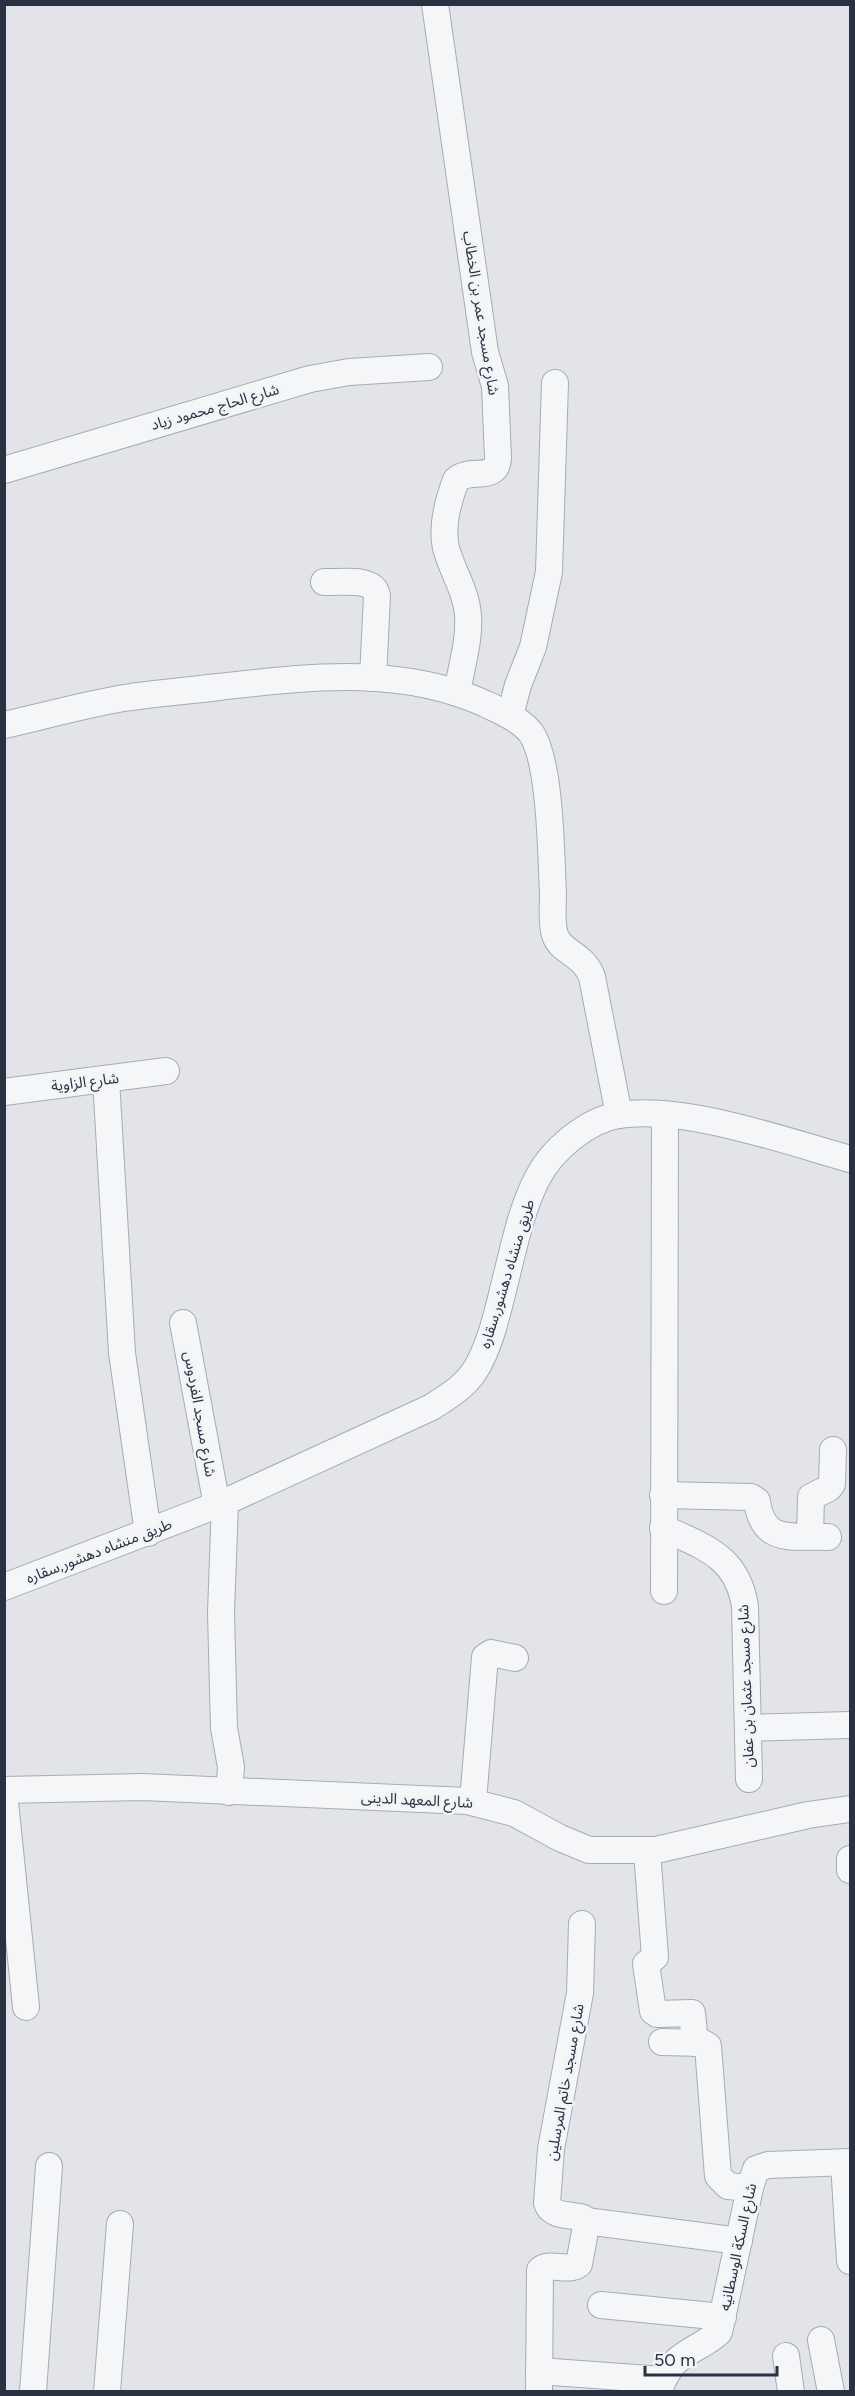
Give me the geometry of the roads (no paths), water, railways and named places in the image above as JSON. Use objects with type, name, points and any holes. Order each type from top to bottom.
[{"type":"street","name":"شارع مسجد عمر بن الخطاب","points":[[435,4],[486,352],[495,386],[498,458],[498,465],[493,471],[487,474],[467,474],[456,480],[445,521],[446,548],[463,589],[468,617],[457,693]]},
{"type":"street","name":"شارع الحاج محمود زياد","points":[[4,470],[310,380],[359,371],[429,367]]},
{"type":"street","points":[[510,716],[532,647],[549,572],[555,383]]},
{"type":"street","points":[[324,582],[368,584],[375,589],[377,596],[373,678]]},
{"type":"street","points":[[4,725],[151,694],[288,678],[349,676],[419,683],[457,693],[510,716],[531,733],[538,751],[546,787],[554,933],[564,948],[588,965],[619,1115]]},
{"type":"street","name":"شارع الزاوية","points":[[4,1092],[166,1071]]},
{"type":"street","points":[[106,1079],[122,1353],[148,1533]]},
{"type":"street","name":"طريق منشاه دهشور,سقاره","points":[[4,1587],[221,1504],[432,1407],[462,1386],[474,1373],[482,1359],[498,1309],[516,1238],[538,1177],[564,1143],[603,1119],[619,1115],[665,1115],[713,1122],[850,1159]]},
{"type":"street","points":[[664,1591],[665,1115]]},
{"type":"street","name":"شارع مسجد الفردوس","points":[[183,1323],[221,1504],[224,1728],[231,1767],[229,1792]]},
{"type":"street","points":[[663,1495],[751,1497],[757,1502],[761,1519],[770,1532],[779,1535],[819,1536],[811,1497],[829,1488],[832,1484],[833,1450]]},
{"type":"street","name":"شارع مسجد عثمان بن عفان","points":[[663,1528],[719,1557],[736,1575],[742,1590],[745,1606],[749,1779]]},
{"type":"street","points":[[473,1802],[485,1657],[491,1653],[515,1658]]},
{"type":"street","points":[[748,1728],[850,1725]]},
{"type":"street","name":"شارع المعهد الدينى","points":[[4,1791],[142,1787],[473,1802],[514,1813],[560,1838],[589,1850],[646,1851],[808,1815],[850,1809]]},
{"type":"street","points":[[4,1791],[26,2007]]},
{"type":"street","points":[[646,1851],[655,1957],[646,1964],[652,2011],[657,2014],[692,2013],[695,2043]]},
{"type":"street","points":[[850,1859],[850,1870]]},
{"type":"street","name":"شارع مسجد خاتم المرسلين","points":[[582,1924],[580,1993],[551,2149],[547,2203],[548,2207],[556,2213],[578,2216],[586,2221]]},
{"type":"street","points":[[662,2042],[695,2043],[708,2046],[718,2176],[728,2186],[750,2188]]},
{"type":"street","points":[[847,2162],[850,2261]]},
{"type":"street","name":"شارع السكة الوسطانيه","points":[[661,2386],[670,2368],[681,2357],[719,2332],[753,2174],[761,2166],[847,2162]]},
{"type":"street","points":[[33,2391],[49,2166]]},
{"type":"street","points":[[661,2386],[539,2381],[540,2270],[547,2266],[571,2268],[579,2264],[586,2221],[739,2241]]},
{"type":"street","points":[[108,2391],[120,2224]]},
{"type":"street","points":[[601,2305],[723,2317]]},
{"type":"street","points":[[821,2340],[831,2391]]},
{"type":"street","points":[[786,2356],[791,2391]]}]
